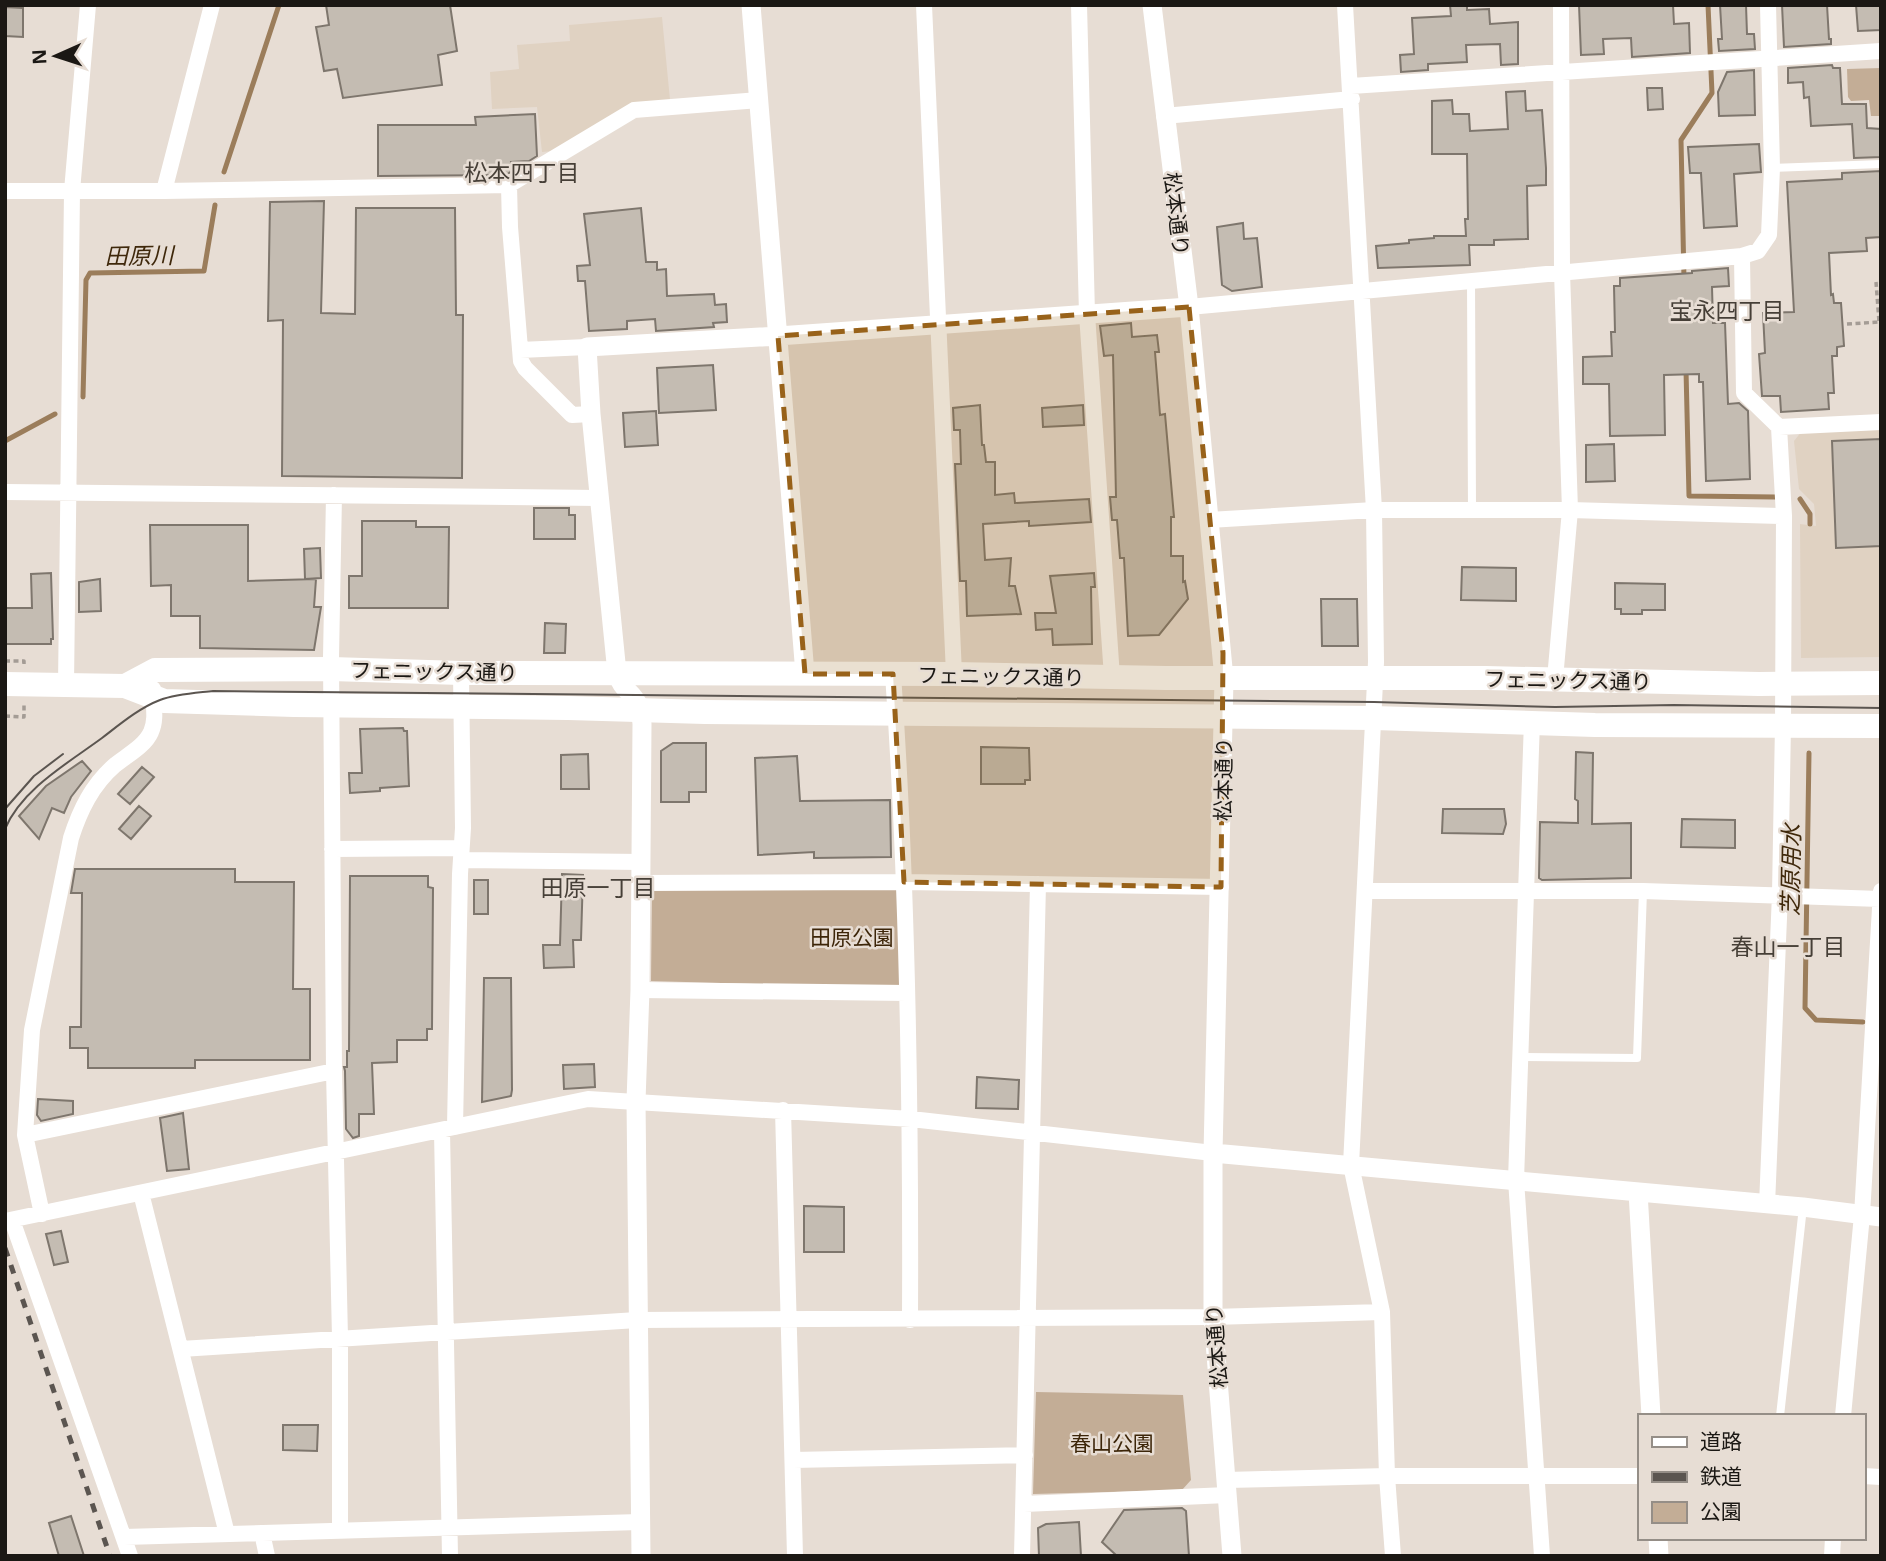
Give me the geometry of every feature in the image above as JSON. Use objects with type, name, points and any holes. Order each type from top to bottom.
[{"type":"main road","name":"フェニックス通り","points":[[125,686],[155,670],[331,669],[461,673],[954,674],[1224,679],[1881,683]]},
{"type":"main road","name":"フェニックス通り","points":[[5,684],[125,686],[163,701],[332,705],[1374,718],[1595,725],[1881,726]]},
{"type":"street","points":[[65,685],[72,191],[88,5]]},
{"type":"street","points":[[164,191],[212,5]]},
{"type":"street","points":[[751,5],[805,674]]},
{"type":"street","points":[[924,5],[954,674]]},
{"type":"street","points":[[1079,5],[1087,314],[1112,677]]},
{"type":"street","name":"松本通り","points":[[1152,5],[1189,307],[1224,679],[1213,1153],[1213,1317],[1232,1556]]},
{"type":"street","points":[[1345,5],[1374,510],[1374,718],[1352,1165],[1382,1311],[1387,1476],[1393,1556]]},
{"type":"street","points":[[1555,680],[1570,510],[1562,272],[1561,5]]},
{"type":"street","points":[[520,349],[778,336],[1189,307],[1742,256],[1758,251],[1769,235],[1772,168],[1768,5]]},
{"type":"street","points":[[1164,116],[1351,93],[1562,73],[1881,51]]},
{"type":"street","points":[[5,191],[509,185],[634,110],[760,100]]},
{"type":"street","points":[[509,185],[522,365],[572,415],[592,414]]},
{"type":"street","points":[[1742,256],[1744,393],[1779,427],[1784,516],[1780,894],[1767,1205]]},
{"type":"street","points":[[587,347],[617,673],[618,678],[634,695],[641,710],[642,883],[636,1101],[641,1556]]},
{"type":"street","points":[[1779,427],[1881,422]]},
{"type":"street","points":[[5,492],[599,498]]},
{"type":"street","points":[[334,495],[332,849],[340,1338],[340,1531]]},
{"type":"street","points":[[1209,520],[1374,510],[1570,510],[1784,516]]},
{"type":"street","points":[[42,1214],[25,1135],[32,1030],[71,838],[79,814],[93,789],[113,767],[150,735],[154,718],[155,670]]},
{"type":"street","points":[[450,1556],[447,1528],[444,1331],[448,1129],[463,828],[461,673]]},
{"type":"street","points":[[893,674],[904,882],[911,1119],[910,1320]]},
{"type":"street","points":[[1532,722],[1516,1180],[1542,1556]]},
{"type":"street","points":[[332,849],[642,862]]},
{"type":"street","points":[[642,883],[904,882],[1221,887]]},
{"type":"street","points":[[1022,1556],[1038,884]]},
{"type":"street","points":[[1366,891],[1643,891],[1880,899]]},
{"type":"street","points":[[1843,1414],[1872,1216],[1881,891]]},
{"type":"street","points":[[640,990],[907,993]]},
{"type":"street","points":[[25,1135],[334,1071]]},
{"type":"street","points":[[130,1556],[9,1221],[581,1100],[636,1101],[911,1119],[1213,1153],[1804,1207],[1872,1216]]},
{"type":"street","points":[[783,1110],[795,1556]]},
{"type":"street","points":[[1638,1192],[1651,1414]]},
{"type":"street","points":[[141,1193],[227,1534]]},
{"type":"street","points":[[181,1349],[637,1320],[1213,1317],[1382,1311]]},
{"type":"street","points":[[793,1460],[1025,1455]]},
{"type":"street","points":[[1024,1504],[1387,1476],[1638,1476]]},
{"type":"street","points":[[124,1537],[640,1522]]},
{"type":"street","points":[[262,1533],[267,1556]]},
{"type":"lane","points":[[1772,168],[1881,164]]},
{"type":"lane","points":[[1471,281],[1472,510]]},
{"type":"lane","points":[[1520,1057],[1637,1058],[1643,891]]},
{"type":"lane","points":[[1780,1414],[1804,1207]]},
{"type":"path","points":[[1847,324],[1880,321],[1876,282]]},
{"type":"highlighted area","points":[[1189,307],[1223,653],[1221,887],[904,882],[893,674],[805,674],[778,336]]},
{"type":"shaded area","points":[[662,17],[670,100],[631,103],[563,150],[542,152],[537,107],[492,109],[490,72],[519,69],[517,45],[570,41],[569,25]]},
{"type":"shaded area","points":[[1881,429],[1881,657],[1801,658],[1800,524],[1816,526],[1814,504],[1799,489],[1794,441],[1802,431]]},
{"type":"green space","points":[[1881,68],[1881,116],[1871,116],[1869,100],[1851,101],[1848,97],[1847,69]]},
{"type":"green space","name":"田原公園","points":[[900,888],[902,988],[651,981],[652,890]]},
{"type":"green space","name":"春山公園","points":[[1036,1392],[1183,1395],[1191,1480],[1182,1490],[1033,1494]]},
{"type":"building","points":[[326,5],[450,5],[457,51],[438,55],[442,85],[343,98],[337,69],[324,71],[316,27],[329,25]]},
{"type":"building","points":[[1450,5],[1467,5],[1467,10],[1489,9],[1490,24],[1518,22],[1518,64],[1501,65],[1500,44],[1466,45],[1467,62],[1428,64],[1428,70],[1401,72],[1400,55],[1414,54],[1412,18],[1451,16]]},
{"type":"building","points":[[1579,5],[1673,5],[1674,24],[1689,23],[1690,53],[1632,57],[1631,38],[1603,39],[1604,54],[1581,55]]},
{"type":"building","points":[[1720,5],[1746,5],[1747,34],[1754,34],[1755,49],[1719,51],[1718,39],[1722,39]]},
{"type":"building","points":[[1782,5],[1827,5],[1831,44],[1784,47]]},
{"type":"building","points":[[1856,5],[1880,5],[1881,30],[1858,31]]},
{"type":"building","points":[[5,7],[23,8],[23,37],[5,36]]},
{"type":"building","points":[[1832,65],[1833,68],[1840,68],[1842,104],[1866,104],[1867,128],[1881,129],[1881,157],[1854,158],[1852,124],[1811,126],[1809,97],[1804,98],[1803,82],[1788,83],[1788,68]]},
{"type":"building","points":[[1754,70],[1755,115],[1719,116],[1718,92],[1727,72]]},
{"type":"building","points":[[1647,88],[1662,88],[1663,109],[1648,110]]},
{"type":"building","points":[[1525,91],[1526,111],[1542,110],[1546,168],[1546,185],[1527,186],[1528,239],[1494,240],[1494,245],[1469,245],[1470,265],[1378,268],[1376,246],[1409,243],[1409,240],[1434,236],[1466,236],[1467,154],[1432,154],[1432,101],[1452,100],[1453,114],[1469,114],[1470,131],[1508,129],[1506,92]]},
{"type":"building","points":[[535,114],[537,156],[529,161],[511,162],[512,171],[506,175],[378,176],[378,125],[476,125],[475,117]]},
{"type":"building","points":[[1759,144],[1761,172],[1734,174],[1737,226],[1704,228],[1701,173],[1690,173],[1688,147]]},
{"type":"building","points":[[1881,171],[1881,237],[1866,238],[1867,251],[1829,253],[1831,295],[1833,294],[1834,303],[1841,303],[1844,346],[1837,347],[1837,356],[1832,356],[1834,393],[1828,393],[1829,409],[1781,412],[1780,396],[1762,396],[1759,354],[1765,353],[1763,313],[1794,312],[1787,182],[1842,179],[1842,173]]},
{"type":"building","points":[[324,201],[321,313],[355,314],[356,208],[455,208],[456,315],[463,315],[462,478],[282,476],[283,320],[268,321],[270,202]]},
{"type":"building","points":[[641,208],[646,262],[657,262],[657,270],[666,269],[667,296],[714,294],[715,305],[726,304],[727,322],[713,323],[714,327],[656,331],[655,319],[627,321],[627,329],[589,331],[585,281],[578,281],[577,266],[590,265],[584,214]]},
{"type":"building","points":[[1243,223],[1244,239],[1257,238],[1262,287],[1232,291],[1222,285],[1217,227]]},
{"type":"building","points":[[1728,268],[1729,286],[1712,287],[1713,323],[1725,323],[1728,404],[1739,403],[1748,411],[1750,479],[1706,481],[1703,382],[1699,382],[1699,374],[1664,375],[1665,435],[1610,436],[1609,384],[1583,384],[1583,357],[1612,356],[1611,332],[1615,332],[1614,286],[1620,286],[1620,278]]},
{"type":"building","points":[[1131,323],[1132,337],[1157,335],[1159,352],[1155,352],[1160,415],[1165,414],[1174,517],[1171,517],[1171,556],[1183,556],[1183,582],[1185,581],[1188,599],[1159,635],[1128,636],[1124,558],[1120,558],[1117,520],[1112,520],[1110,497],[1116,497],[1113,355],[1104,356],[1100,326]]},
{"type":"building","points":[[713,365],[716,410],[659,413],[657,368]]},
{"type":"building","points":[[980,405],[982,445],[986,462],[995,462],[995,495],[1014,493],[1015,503],[1089,499],[1091,522],[1029,526],[1029,521],[983,524],[985,560],[1011,558],[1009,586],[1015,586],[1021,614],[967,616],[966,581],[960,581],[955,464],[961,464],[960,430],[954,430],[953,408]]},
{"type":"building","points":[[1083,405],[1084,425],[1043,427],[1042,408]]},
{"type":"building","points":[[656,411],[658,445],[625,447],[623,413]]},
{"type":"building","points":[[1881,439],[1881,546],[1836,548],[1832,441]]},
{"type":"building","points":[[1614,444],[1615,481],[1586,482],[1586,445]]},
{"type":"building","points":[[534,508],[569,508],[569,515],[575,515],[575,539],[534,539]]},
{"type":"building","points":[[362,521],[416,521],[416,527],[449,527],[448,608],[349,608],[349,576],[362,576]]},
{"type":"building","points":[[150,525],[248,525],[248,581],[316,579],[314,607],[321,607],[314,650],[200,648],[200,616],[171,616],[171,585],[151,586]]},
{"type":"building","points":[[320,548],[321,578],[305,579],[304,549]]},
{"type":"building","points":[[1462,567],[1516,568],[1516,601],[1461,600]]},
{"type":"building","points":[[51,573],[51,644],[5,644],[5,608],[32,608],[31,574]]},
{"type":"building","points":[[1094,573],[1095,587],[1091,587],[1092,644],[1053,645],[1052,629],[1036,630],[1035,613],[1056,613],[1050,576]]},
{"type":"building","points":[[100,579],[101,611],[79,612],[79,582]]},
{"type":"building","points":[[1615,583],[1665,584],[1665,610],[1621,614],[1621,609],[1615,609]]},
{"type":"building","points":[[1321,599],[1357,599],[1358,646],[1322,646]]},
{"type":"building","points":[[545,623],[566,624],[565,653],[544,653]]},
{"type":"building","points":[[403,728],[407,731],[409,786],[350,793],[349,773],[362,773],[360,729]]},
{"type":"building","points":[[673,743],[706,743],[706,792],[689,792],[689,802],[661,802],[661,751]]},
{"type":"building","points":[[981,747],[1029,748],[1030,780],[1025,780],[1025,784],[981,784]]},
{"type":"building","points":[[1576,752],[1593,753],[1592,824],[1631,823],[1631,878],[1539,878],[1540,822],[1578,823],[1578,801],[1575,799]]},
{"type":"building","points":[[588,754],[589,789],[561,789],[561,755]]},
{"type":"building","points":[[797,756],[800,801],[890,800],[891,857],[814,858],[814,852],[758,855],[755,758]]},
{"type":"building","points":[[82,761],[91,771],[71,797],[64,813],[52,808],[39,839],[19,816],[46,786]]},
{"type":"building","points":[[142,767],[154,777],[130,804],[118,794]]},
{"type":"building","points":[[139,806],[151,816],[131,839],[119,829]]},
{"type":"building","points":[[1443,809],[1504,809],[1506,824],[1503,834],[1442,833]]},
{"type":"building","points":[[1682,819],[1735,820],[1735,848],[1681,847]]},
{"type":"building","points":[[75,869],[235,869],[235,882],[294,882],[293,989],[310,989],[310,1060],[195,1060],[195,1068],[88,1068],[88,1048],[70,1048],[70,1027],[81,1027],[82,893],[71,893]]},
{"type":"building","points":[[562,874],[583,875],[581,940],[573,940],[574,967],[544,968],[543,945],[560,945]]},
{"type":"building","points":[[350,876],[428,876],[428,887],[433,888],[432,1029],[427,1029],[427,1040],[397,1040],[397,1062],[372,1063],[374,1114],[359,1114],[359,1136],[353,1138],[346,1129],[344,1067],[347,1067],[349,1051]]},
{"type":"building","points":[[474,880],[488,880],[488,914],[474,914]]},
{"type":"building","points":[[484,978],[511,978],[512,1090],[511,1096],[482,1102]]},
{"type":"building","points":[[594,1064],[595,1087],[564,1089],[563,1065]]},
{"type":"building","points":[[977,1077],[1019,1080],[1018,1109],[976,1108]]},
{"type":"building","points":[[38,1099],[73,1101],[73,1114],[41,1121],[37,1115]]},
{"type":"building","points":[[183,1113],[189,1169],[167,1171],[160,1118]]},
{"type":"building","points":[[804,1206],[844,1207],[844,1252],[804,1252]]},
{"type":"building","points":[[61,1231],[68,1262],[54,1265],[46,1234]]},
{"type":"building","points":[[283,1425],[318,1425],[317,1451],[283,1450]]},
{"type":"building","points":[[1182,1508],[1186,1511],[1189,1556],[1117,1556],[1102,1542],[1124,1510]]},
{"type":"building","points":[[71,1516],[84,1556],[59,1556],[49,1523]]},
{"type":"building","points":[[1079,1522],[1081,1556],[1039,1556],[1038,1528],[1046,1524]]},
{"type":"waterway","name":"田原川","points":[[224,172],[279,5]]},
{"type":"waterway","points":[[1684,279],[1681,140],[1712,93],[1708,5]]},
{"type":"waterway","name":"田原川","points":[[83,397],[86,280],[90,273],[204,271],[215,205]]},
{"type":"waterway","points":[[1686,370],[1689,496],[1775,497]]},
{"type":"waterway","name":"田原川","points":[[5,441],[55,414]]},
{"type":"waterway","name":"芝原用水","points":[[1800,499],[1810,514],[1810,524]]},
{"type":"waterway","name":"芝原用水","points":[[1809,753],[1805,1008],[1816,1020],[1863,1022]]},
{"type":"tram line","points":[[5,829],[34,789],[137,712],[166,698],[213,691],[1374,702],[1555,707],[1674,705],[1881,708]]},
{"type":"tram line","points":[[5,809],[34,776],[63,754]]},
{"type":"railway","points":[[5,1248],[110,1556]]},
{"type":"district","name":"松本四丁目","points":[[522,172]]},
{"type":"district","name":"宝永四丁目","points":[[1727,310]]},
{"type":"district","name":"田原一丁目","points":[[598,887]]},
{"type":"district","name":"春山一丁目","points":[[1788,946]]}]
